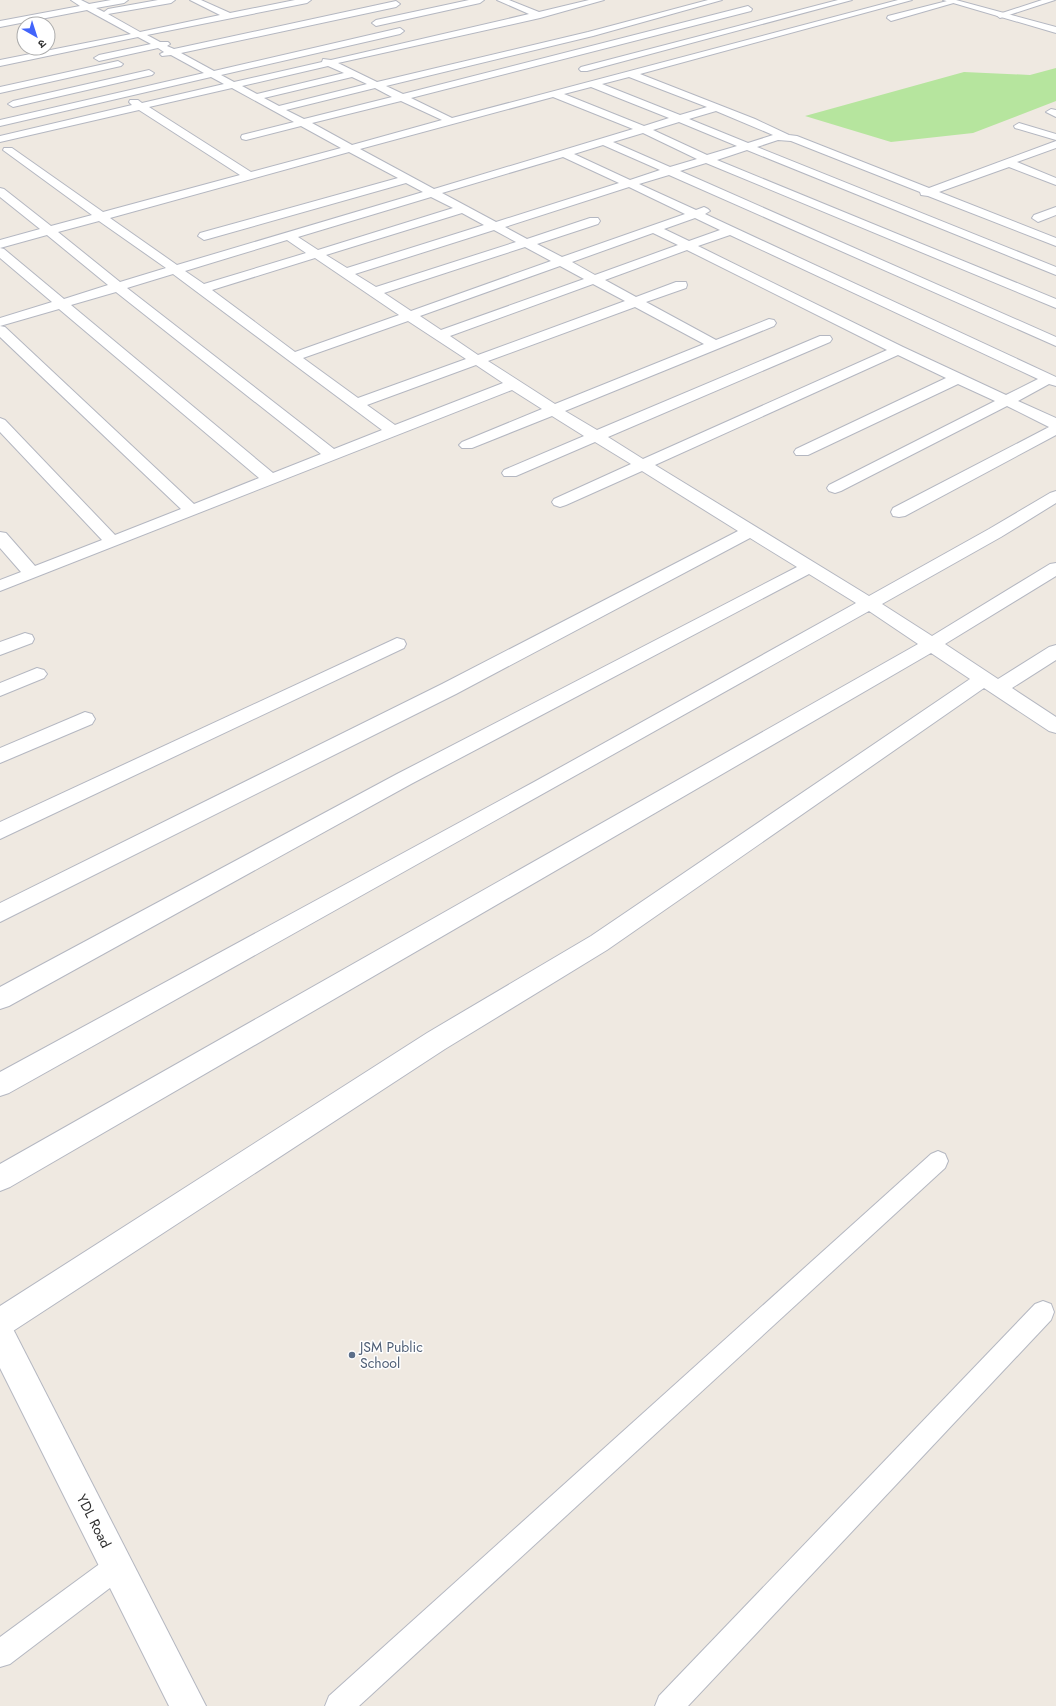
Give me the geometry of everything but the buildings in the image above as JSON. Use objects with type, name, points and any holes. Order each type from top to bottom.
[{"type":"street","points":[[75,0],[714,344]]},
{"type":"street","points":[[0,24],[124,0]]},
{"type":"street","points":[[56,22],[171,0]]},
{"type":"street","points":[[0,63],[307,0]]},
{"type":"street","points":[[189,39],[246,24],[372,0]]},
{"type":"street","points":[[370,24],[480,0]]},
{"type":"street","points":[[0,139],[600,0]]},
{"type":"street","points":[[277,109],[590,34],[718,0]]},
{"type":"street","points":[[584,69],[848,0]]},
{"type":"street","points":[[0,244],[350,148],[908,0]]},
{"type":"street","points":[[1000,15],[1051,0]]},
{"type":"street","points":[[879,22],[950,1],[1056,30]]},
{"type":"street","points":[[500,4],[514,5],[529,2]]},
{"type":"street","points":[[193,5],[207,6],[223,3]]},
{"type":"street","points":[[150,57],[403,3]]},
{"type":"street","points":[[514,5],[550,19]]},
{"type":"street","points":[[207,6],[280,40]]},
{"type":"street","points":[[246,137],[748,9]]},
{"type":"street","points":[[0,16],[16,25]]},
{"type":"street","points":[[103,27],[133,21]]},
{"type":"street","points":[[577,29],[668,64]]},
{"type":"street","points":[[0,33],[16,30]]},
{"type":"street","points":[[0,123],[407,30]]},
{"type":"street","points":[[86,61],[174,42]]},
{"type":"street","points":[[291,45],[332,63],[451,121]]},
{"type":"street","points":[[57,51],[84,72],[122,94],[249,176]]},
{"type":"street","points":[[177,67],[208,60]]},
{"type":"street","points":[[0,90],[128,62]]},
{"type":"street","points":[[0,107],[155,72]]},
{"type":"street","points":[[256,97],[353,74]]},
{"type":"street","points":[[631,74],[751,120],[785,136],[931,191],[1056,242]]},
{"type":"street","points":[[593,84],[1056,271]]},
{"type":"street","points":[[555,94],[645,130],[706,158],[1056,304]]},
{"type":"street","points":[[0,322],[681,120],[713,110],[715,107]]},
{"type":"street","points":[[1019,126],[1056,138]]},
{"type":"street","points":[[345,273],[628,182],[770,138],[785,136]]},
{"type":"street","points":[[605,142],[1056,342]]},
{"type":"street","points":[[892,204],[1009,163],[1015,159],[1056,144]]},
{"type":"street","points":[[3,150],[102,216],[394,432]]},
{"type":"street","points":[[566,154],[1053,380]]},
{"type":"street","points":[[1009,163],[1056,182]]},
{"type":"street","points":[[204,236],[407,179]]},
{"type":"street","points":[[0,191],[118,287],[333,456]]},
{"type":"street","points":[[293,357],[736,200]]},
{"type":"street","points":[[202,289],[463,209]]},
{"type":"street","points":[[1038,218],[1056,211]]},
{"type":"street","points":[[374,292],[594,220]]},
{"type":"street","points":[[654,229],[898,350],[1056,424]]},
{"type":"street","points":[[440,335],[732,230]]},
{"type":"street","points":[[289,236],[553,410],[870,604],[1056,726]]},
{"type":"street","points":[[0,252],[271,480]]},
{"type":"street","points":[[357,404],[682,285]]},
{"type":"street","points":[[467,445],[769,323]]},
{"type":"street","points":[[0,330],[192,511]]},
{"type":"street","points":[[510,473],[825,339]]},
{"type":"street","points":[[560,502],[709,433],[898,350]]},
{"type":"street","points":[[802,452],[958,378]]},
{"type":"street","points":[[835,488],[1007,401],[1053,380]]},
{"type":"street","points":[[0,586],[514,384]]},
{"type":"street","points":[[0,423],[112,542]]},
{"type":"street","points":[[899,512],[1056,429]]},
{"type":"street","points":[[0,1086],[548,784],[870,604],[1056,496]]},
{"type":"street","points":[[0,913],[449,689],[750,531]]},
{"type":"street","points":[[0,537],[32,574]]},
{"type":"street","points":[[0,999],[404,779],[810,567]]},
{"type":"street","points":[[0,1178],[932,644],[1056,568]]},
{"type":"street","points":[[0,649],[25,639]]},
{"type":"street","points":[[0,831],[397,644]]},
{"type":"street","points":[[0,1323],[436,1041],[599,943],[992,683],[1056,651]]},
{"type":"street","points":[[0,690],[37,674]]},
{"type":"street","points":[[0,756],[85,719]]},
{"type":"street","name":"YDL Road","points":[[0,1336],[188,1706]]},
{"type":"lane","points":[[339,1706],[938,1161]]},
{"type":"lane","points":[[669,1706],[1043,1312]]},
{"type":"lane","points":[[0,1654],[118,1566]]},
{"type":"green space","points":[[1056,68],[1056,101],[973,133],[891,142],[805,116],[964,72],[1030,75]]},
{"type":"place","name":"JSM Public School","points":[[352,1355]]}]
